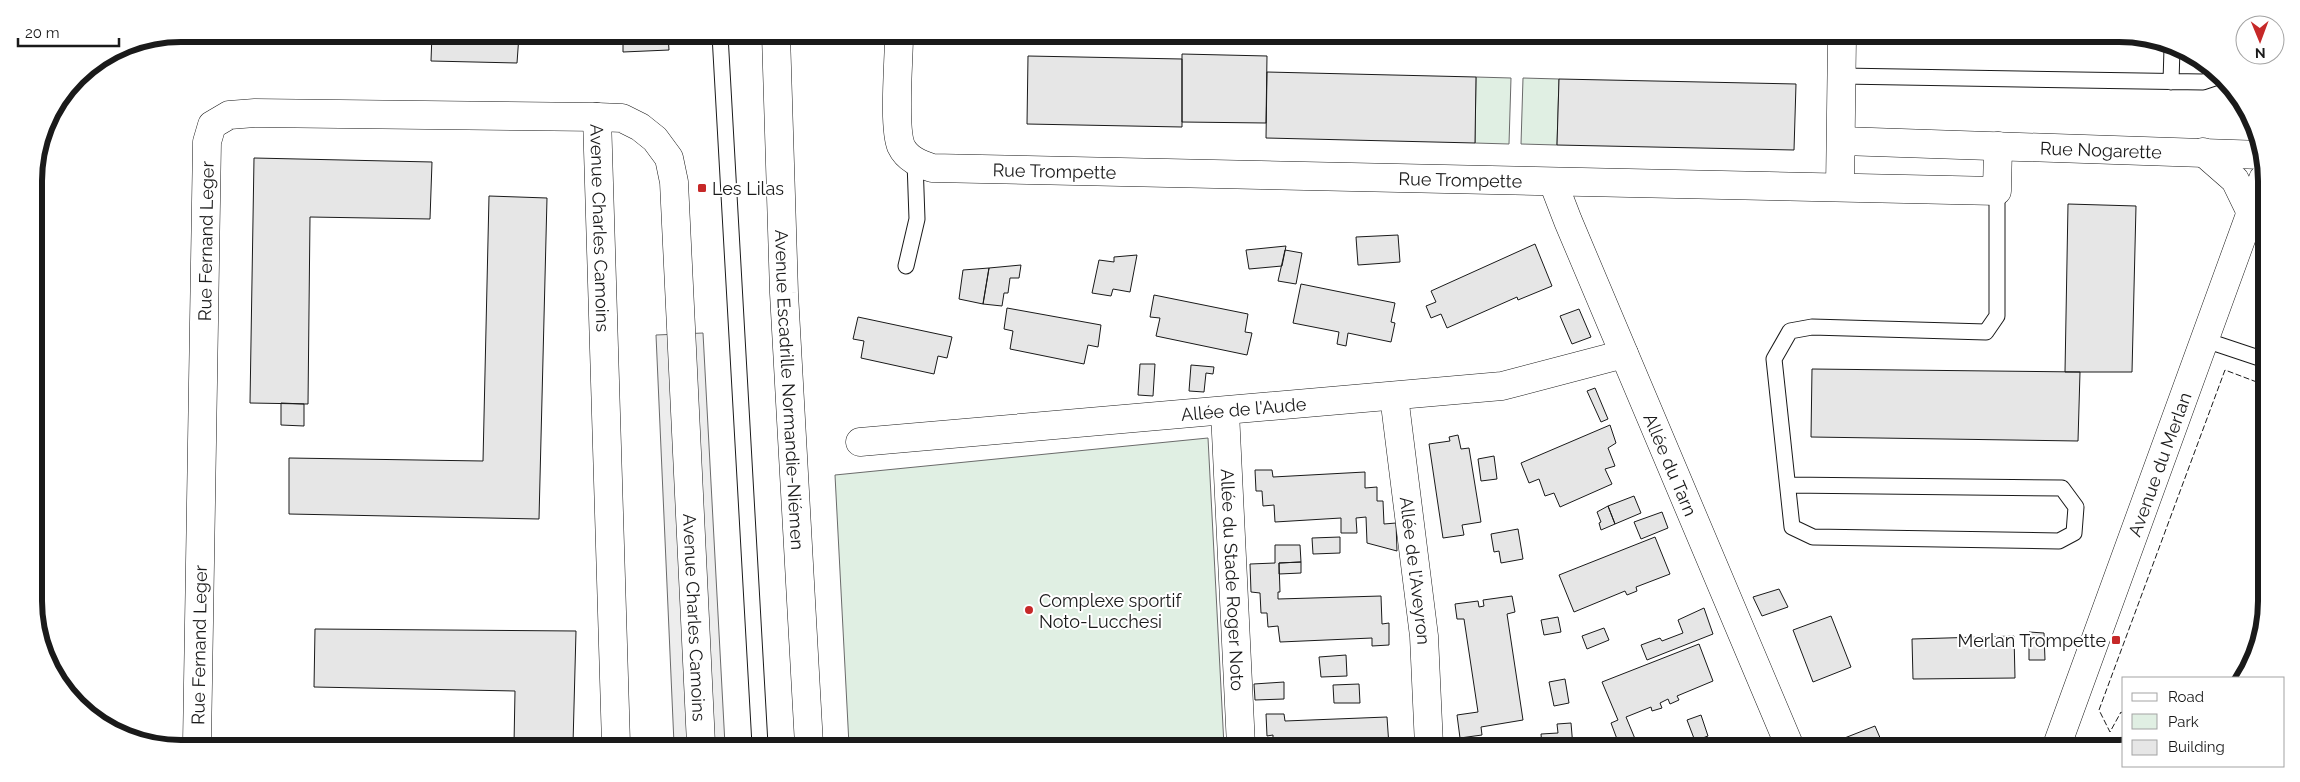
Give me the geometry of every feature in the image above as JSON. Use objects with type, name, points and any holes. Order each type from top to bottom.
[{"type":"street","name":"Avenue Escadrille Normandie-Niémen","points":[[776,42],[784,293],[809,740]]},
{"type":"street","points":[[899,42],[898,122],[901,146],[923,165]]},
{"type":"street","points":[[1842,42],[1840,187],[1997,191],[1998,146]]},
{"type":"street","name":"Rue Fernand Leger","points":[[197,740],[207,142],[212,125],[229,115],[255,113],[596,117]]},
{"type":"street","name":"Avenue Charles Camoins","points":[[616,740],[596,117],[622,118],[640,127],[655,139],[669,158],[674,182],[701,740]]},
{"type":"street","name":"Rue Nogarette","points":[[1842,141],[2255,155]]},
{"type":"street","points":[[2203,152],[2234,180],[2251,213]]},
{"type":"street","name":"Rue Trompette","points":[[923,165],[1553,182],[1840,187]]},
{"type":"street","name":"Allée du Tarn","points":[[1553,182],[1787,739]]},
{"type":"street","name":"Avenue du Merlan","points":[[2059,739],[2258,193]]},
{"type":"street","name":"Allée de l'Aude","points":[[860,442],[1225,412],[1502,386],[1624,354]]},
{"type":"street","name":"Allée de l'Aveyron","points":[[1394,396],[1424,636],[1429,739]]},
{"type":"street","name":"Allée du Stade Roger Noto","points":[[1225,412],[1241,739]]},
{"type":"lane","points":[[720,42],[760,740]]},
{"type":"lane","points":[[2171,82],[2172,53]]},
{"type":"lane","points":[[1842,76],[2171,82],[2203,82],[2212,79]]},
{"type":"lane","points":[[906,266],[917,219],[923,165]]},
{"type":"lane","points":[[1788,485],[2062,488],[2076,507],[2074,533],[2059,541],[1813,537],[1792,527],[1774,359],[1790,331],[1812,327],[1986,332],[1997,316],[1997,191]]},
{"type":"lane","points":[[2205,340],[2258,358]]},
{"type":"green space","points":[[1476,77],[1511,78],[1509,144],[1475,143]]},
{"type":"green space","points":[[1523,78],[1559,79],[1557,145],[1521,144]]},
{"type":"green space","name":"Complexe sportif Noto-Lucchesi","points":[[1208,438],[1224,739],[849,740],[835,475]]},
{"type":"shaded area","points":[[703,333],[725,740],[674,740],[656,335]]},
{"type":"building","points":[[432,42],[518,42],[517,63],[431,61]]},
{"type":"building","points":[[623,42],[668,42],[669,50],[623,52]]},
{"type":"building","points":[[1182,54],[1267,56],[1266,123],[1182,122]]},
{"type":"building","points":[[1028,56],[1182,59],[1182,127],[1027,124]]},
{"type":"building","points":[[1267,72],[1476,77],[1475,143],[1266,138]]},
{"type":"building","points":[[1559,79],[1796,84],[1794,150],[1557,145]]},
{"type":"building","points":[[254,158],[432,162],[430,219],[310,217],[308,404],[250,403]]},
{"type":"building","points":[[489,196],[547,198],[539,519],[289,514],[289,458],[483,461]]},
{"type":"building","points":[[2068,204],[2136,206],[2132,372],[2065,372]]},
{"type":"building","points":[[1398,235],[1400,262],[1358,265],[1356,237]]},
{"type":"building","points":[[1535,244],[1552,286],[1518,300],[1517,297],[1447,328],[1441,314],[1431,318],[1426,306],[1436,302],[1431,291]]},
{"type":"building","points":[[1286,246],[1282,266],[1249,269],[1246,250]]},
{"type":"building","points":[[1285,250],[1302,253],[1296,284],[1278,281]]},
{"type":"building","points":[[1137,255],[1130,292],[1113,289],[1111,296],[1092,293],[1099,260],[1114,262],[1114,257]]},
{"type":"building","points":[[1021,265],[1019,278],[1010,278],[1008,293],[1004,293],[1002,306],[983,304],[989,268]]},
{"type":"building","points":[[989,268],[983,304],[959,299],[963,270]]},
{"type":"building","points":[[1301,284],[1395,303],[1391,322],[1395,323],[1391,342],[1348,333],[1346,346],[1337,344],[1339,332],[1293,323]]},
{"type":"building","points":[[1154,295],[1248,314],[1245,332],[1252,333],[1247,355],[1156,336],[1160,318],[1150,317]]},
{"type":"building","points":[[1007,308],[1101,325],[1098,347],[1088,345],[1084,364],[1010,349],[1013,331],[1004,329]]},
{"type":"building","points":[[1579,309],[1591,337],[1572,344],[1560,316]]},
{"type":"building","points":[[858,317],[952,337],[947,358],[938,356],[934,374],[861,358],[864,341],[853,339]]},
{"type":"building","points":[[1140,364],[1155,364],[1153,396],[1138,395]]},
{"type":"building","points":[[1191,365],[1214,367],[1213,374],[1206,373],[1204,392],[1189,391]]},
{"type":"building","points":[[1812,369],[2080,372],[2078,441],[1811,437]]},
{"type":"building","points":[[1595,388],[1608,419],[1601,422],[1587,391]]},
{"type":"building","points":[[281,403],[304,404],[304,426],[281,425]]},
{"type":"building","points":[[1610,425],[1616,443],[1608,448],[1615,466],[1605,469],[1612,484],[1560,507],[1554,493],[1545,496],[1539,479],[1529,483],[1521,463]]},
{"type":"building","points":[[1458,435],[1461,449],[1469,448],[1481,522],[1462,525],[1464,535],[1443,538],[1429,444],[1450,441],[1449,437]]},
{"type":"building","points":[[1494,456],[1497,479],[1481,481],[1478,459]]},
{"type":"building","points":[[1255,470],[1272,470],[1273,477],[1365,472],[1365,488],[1377,487],[1377,501],[1383,501],[1384,524],[1396,523],[1397,551],[1367,543],[1366,517],[1356,518],[1357,533],[1341,533],[1341,518],[1275,522],[1274,505],[1263,506],[1262,491],[1256,491]]},
{"type":"building","points":[[1634,496],[1641,513],[1615,524],[1608,506]]},
{"type":"building","points":[[1608,506],[1615,524],[1601,530],[1599,523],[1601,522],[1597,512]]},
{"type":"building","points":[[1662,512],[1668,528],[1641,539],[1634,522]]},
{"type":"building","points":[[1518,529],[1523,559],[1501,563],[1499,551],[1494,552],[1491,534]]},
{"type":"building","points":[[1340,537],[1340,553],[1313,554],[1312,538]]},
{"type":"building","points":[[1655,537],[1670,574],[1636,587],[1637,591],[1627,595],[1625,591],[1574,612],[1559,575]]},
{"type":"building","points":[[1275,545],[1300,545],[1301,562],[1279,563],[1280,592],[1278,592],[1278,599],[1381,596],[1382,624],[1389,623],[1389,645],[1372,646],[1372,638],[1280,642],[1278,626],[1268,627],[1267,613],[1261,613],[1260,593],[1251,592],[1250,564],[1275,563]]},
{"type":"building","points":[[1301,562],[1301,573],[1279,574],[1279,563]]},
{"type":"building","points":[[1779,589],[1788,607],[1762,616],[1753,597]]},
{"type":"building","points":[[1512,596],[1515,612],[1507,614],[1523,720],[1481,727],[1482,735],[1460,738],[1457,715],[1478,712],[1464,619],[1457,619],[1455,604],[1478,601],[1479,607],[1484,606],[1483,600]]},
{"type":"building","points":[[1704,608],[1713,634],[1647,660],[1641,645],[1660,638],[1662,641],[1683,633],[1678,620]]},
{"type":"building","points":[[1831,616],[1851,667],[1813,682],[1793,630]]},
{"type":"building","points":[[1558,617],[1561,632],[1544,635],[1541,620]]},
{"type":"building","points":[[1604,628],[1609,640],[1587,649],[1582,636]]},
{"type":"building","points":[[315,629],[576,631],[573,740],[514,740],[515,691],[314,687]]},
{"type":"building","points":[[2029,632],[2044,633],[2045,660],[2029,660]]},
{"type":"building","points":[[2014,636],[2015,678],[1913,679],[1912,639]]},
{"type":"building","points":[[1699,644],[1713,681],[1677,696],[1679,700],[1670,704],[1668,699],[1660,703],[1662,708],[1652,711],[1651,707],[1626,717],[1635,739],[1617,739],[1611,723],[1618,720],[1602,682]]},
{"type":"building","points":[[1346,655],[1347,676],[1321,677],[1319,657]]},
{"type":"building","points":[[1565,679],[1569,703],[1554,706],[1549,682]]},
{"type":"building","points":[[1284,682],[1284,699],[1255,700],[1254,684]]},
{"type":"building","points":[[1359,684],[1360,703],[1334,703],[1333,685]]},
{"type":"building","points":[[1266,714],[1284,714],[1285,721],[1387,717],[1389,739],[1273,739],[1273,735],[1267,736]]},
{"type":"building","points":[[1701,715],[1708,736],[1694,739],[1687,720]]},
{"type":"building","points":[[1571,723],[1572,739],[1541,739],[1541,734],[1558,733],[1557,724]]},
{"type":"building","points":[[1875,726],[1881,739],[1842,739]]},
{"type":"fence","points":[[2122,713],[2110,732],[2099,710],[2225,370],[2258,382]]},
{"type":"place","name":"Les Lilas","points":[[702,188]]},
{"type":"place","name":"Complexe sportif Noto-Lucchesi","points":[[1029,610]]},
{"type":"place","name":"Merlan Trompette","points":[[2116,640]]}]
